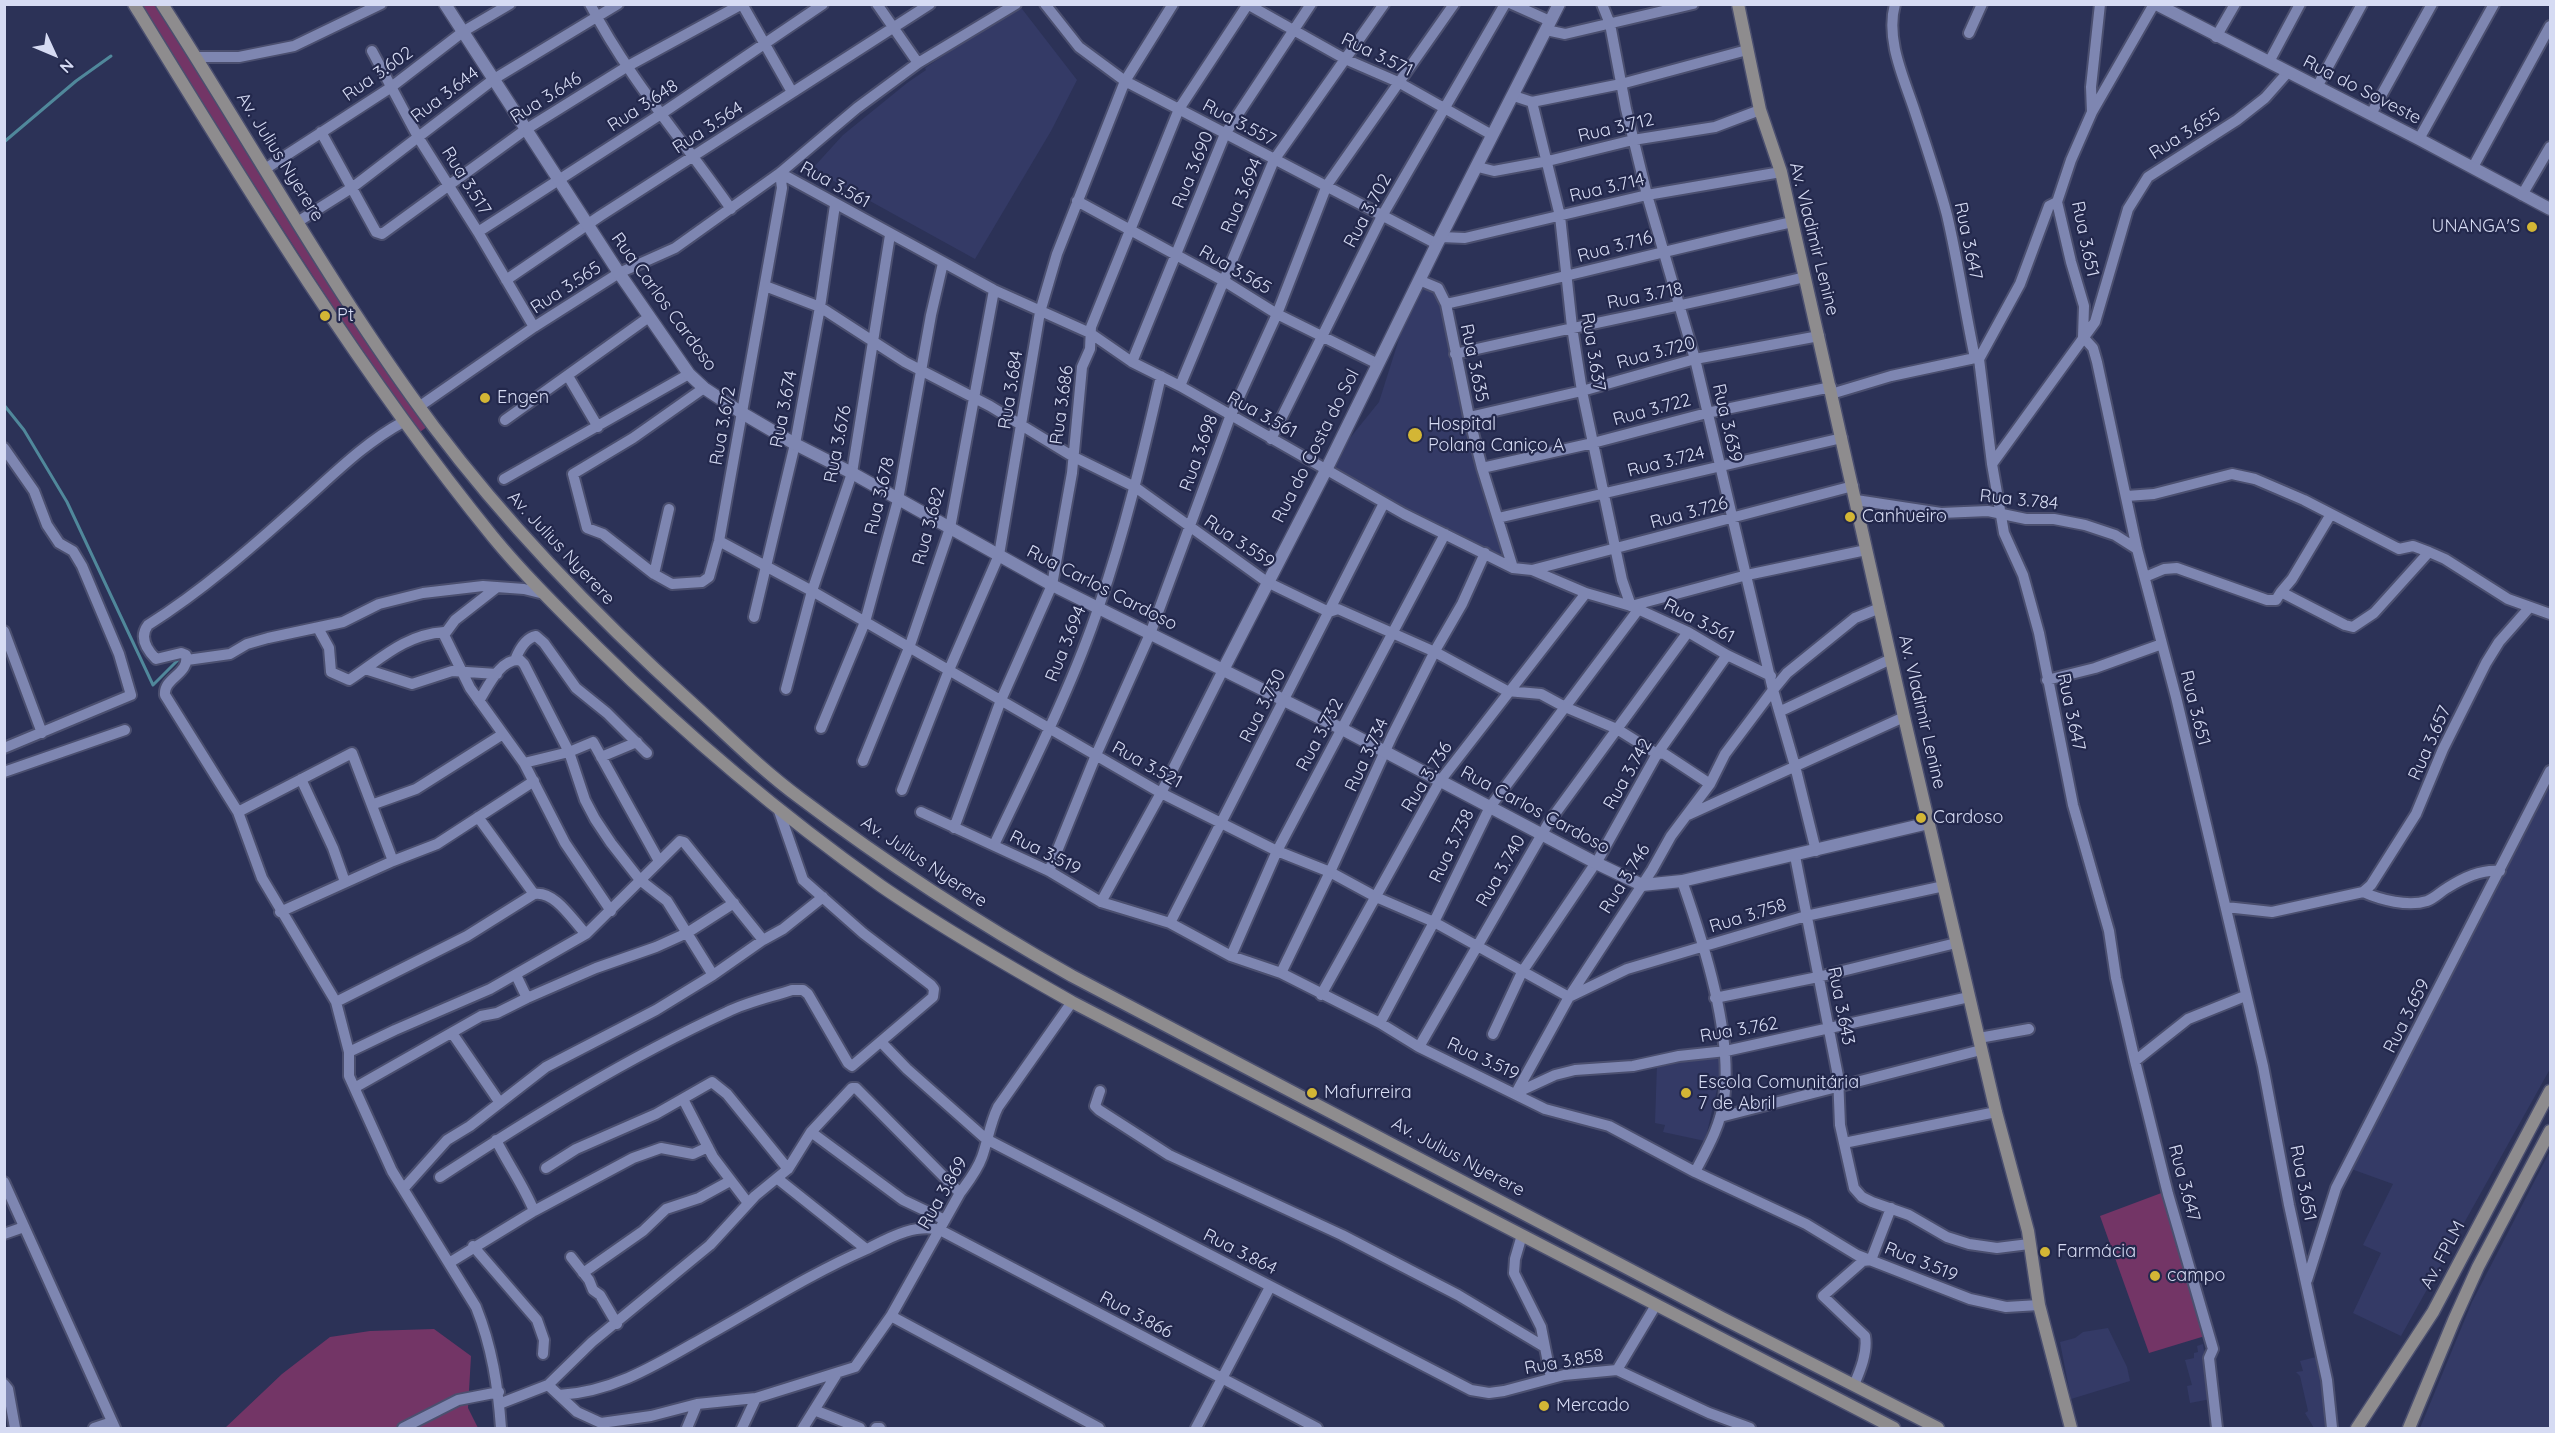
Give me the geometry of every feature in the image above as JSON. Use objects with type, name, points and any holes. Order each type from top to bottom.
[{"type":"main road","points":[[134,4],[329,313],[416,440],[494,539],[544,594],[632,682],[778,808],[884,888],[1006,965],[1072,1002],[1894,1428]]},
{"type":"main road","name":"Av. Julius Nyerere","points":[[162,4],[347,299],[433,426],[493,501],[560,575],[647,663],[758,764],[798,797],[897,868],[1018,946],[1072,976],[1938,1428]]},
{"type":"main road","name":"Av. Vladimir Lenine","points":[[1738,4],[1760,110],[1781,172],[1956,943],[2029,1244],[2039,1305],[2071,1428]]},
{"type":"main road","points":[[416,440],[433,426]]},
{"type":"main road","name":"Av. FPLM","points":[[2357,1428],[2433,1312],[2550,1091]]},
{"type":"main road","name":"Av. FPLM","points":[[2409,1428],[2469,1288],[2550,1131]]},
{"type":"main road","points":[[2517,1155],[2533,1164]]},
{"type":"main road","points":[[1500,1223],[1509,1204]]},
{"type":"street","points":[[196,57],[239,57],[294,46],[381,4]]},
{"type":"street","name":"Rua Carlos Cardoso","points":[[445,4],[619,273],[689,374],[704,388],[741,413],[795,444],[852,473],[1052,585],[1342,729],[1642,885]]},
{"type":"street","name":"Rua 3.602","points":[[265,169],[390,88],[464,32],[510,4]]},
{"type":"street","points":[[590,4],[596,17],[661,114],[695,157],[731,209]]},
{"type":"street","name":"Rua 3.644","points":[[299,221],[353,187],[494,79],[618,4]]},
{"type":"street","points":[[742,4],[792,92]]},
{"type":"street","name":"Rua 3.646","points":[[353,187],[378,234],[382,234],[525,130],[628,66],[742,4]]},
{"type":"street","name":"Rua 3.648","points":[[478,232],[661,114],[824,4]]},
{"type":"street","points":[[878,4],[918,63]]},
{"type":"street","name":"Rua 3.564","points":[[506,280],[587,224],[695,157],[930,4]]},
{"type":"street","name":"Rua 3.565","points":[[420,406],[534,327],[619,273],[675,248],[780,174],[819,139],[918,63],[1016,4]]},
{"type":"street","name":"Rua 3.557","points":[[1045,4],[1079,47],[1125,81],[1274,160],[1327,185],[1382,216],[1439,241]]},
{"type":"street","name":"Rua 3.684","points":[[902,790],[949,670],[999,555],[1040,312],[1047,284],[1125,81],[1173,4]]},
{"type":"street","name":"Rua 3.690","points":[[1132,362],[1225,134],[1311,4]]},
{"type":"street","name":"Rua 3.694","points":[[1180,386],[1274,160],[1384,4]]},
{"type":"street","name":"Rua 3.698","points":[[1049,871],[1096,755],[1150,634],[1230,417],[1277,314],[1327,185],[1454,4]]},
{"type":"street","name":"Rua 3.702","points":[[1271,439],[1382,216],[1505,4]]},
{"type":"street","points":[[1512,4],[1565,34],[1693,4]]},
{"type":"street","name":"Rua do Costa do Sol","points":[[1101,902],[1161,793],[1267,582],[1326,471],[1419,280],[1478,167],[1491,135],[1514,96],[1559,4]]},
{"type":"street","name":"Rua 3.639","points":[[1602,4],[1610,24],[1633,140],[1695,359],[1773,690],[1796,766],[1816,850]]},
{"type":"street","name":"Rua 3.647","points":[[1895,4],[1892,15],[1895,51],[1947,216],[1977,359],[2004,533],[2023,575],[2039,633],[2072,802],[2109,931],[2116,978],[2168,1194],[2213,1349],[2209,1358],[2217,1428]]},
{"type":"street","points":[[1969,33],[1982,4]]},
{"type":"street","name":"Rua 3.651","points":[[2100,4],[2091,87],[2092,112],[2071,160],[2057,202],[2084,306],[2083,337],[2093,348],[2137,549],[2263,1066],[2289,1205],[2327,1380],[2332,1428]]},
{"type":"street","points":[[2092,112],[2155,4]]},
{"type":"street","name":"Rua do Soveste","points":[[2155,4],[2371,114],[2550,209]]},
{"type":"street","points":[[2216,37],[2235,4]]},
{"type":"street","points":[[2269,63],[2300,4]]},
{"type":"street","points":[[2317,87],[2362,4]]},
{"type":"street","points":[[2371,114],[2432,4]]},
{"type":"street","points":[[2419,139],[2494,4]]},
{"type":"street","name":"Rua 3.571","points":[[1247,5],[1345,59],[1398,82],[1491,135]]},
{"type":"street","name":"Rua 3.686","points":[[954,828],[1001,700],[1052,585],[1072,473],[1082,367],[1090,349],[1090,333],[1129,228],[1179,109],[1247,5]]},
{"type":"street","points":[[2473,167],[2550,26]]},
{"type":"street","points":[[1514,96],[1532,102],[1621,84],[1747,50]]},
{"type":"street","name":"Rua 3.517","points":[[372,51],[418,137],[534,327]]},
{"type":"street","name":"Rua 3.655","points":[[1992,464],[2095,322],[2128,209],[2148,177],[2237,120],[2265,98],[2288,72]]},
{"type":"street","name":"Rua 3.637","points":[[1532,102],[1560,216],[1572,327],[1582,391],[1622,580],[1634,608]]},
{"type":"street","name":"Rua 3.712","points":[[1478,167],[1494,171],[1548,161],[1633,140],[1715,127],[1760,110]]},
{"type":"street","points":[[321,132],[353,187]]},
{"type":"street","points":[[2522,195],[2550,147]]},
{"type":"street","name":"Rua 3.714","points":[[1439,241],[1465,238],[1647,195],[1781,172]]},
{"type":"street","name":"Rua 3.561","points":[[780,174],[994,290],[1090,333],[1132,362],[1180,386],[1230,417],[1384,503],[1445,534],[1514,568],[1532,570],[1586,593],[1634,608],[1688,632],[1771,676]]},
{"type":"street","name":"Rua 3.672","points":[[654,574],[672,584],[702,582],[709,577],[719,541],[765,286],[782,188],[780,174]]},
{"type":"street","name":"Rua 3.565","points":[[1077,201],[1224,281],[1277,314],[1378,364]]},
{"type":"street","points":[[1977,359],[2020,284],[2049,206],[2057,202]]},
{"type":"street","name":"Rua 3.674","points":[[754,617],[795,444],[820,307],[835,205]]},
{"type":"street","name":"Rua 3.716","points":[[1446,304],[1792,222]]},
{"type":"street","name":"Rua 3.676","points":[[786,689],[812,591],[852,473],[890,235]]},
{"type":"street","name":"Rua 3.678","points":[[821,728],[865,622],[898,500],[943,263]]},
{"type":"street","name":"Rua 3.718","points":[[1455,354],[1572,327],[1680,307],[1805,277]]},
{"type":"street","name":"Rua 3.635","points":[[1419,280],[1438,288],[1446,304],[1455,354],[1482,468],[1514,568]]},
{"type":"street","name":"Rua 3.559","points":[[765,286],[820,307],[921,370],[1022,424],[1072,456],[1135,487],[1267,582],[1329,612],[1338,609],[1435,652],[1507,691],[1541,694],[1617,729],[1657,754],[1668,756],[1710,784]]},
{"type":"street","name":"Rua 3.682","points":[[863,761],[909,648],[950,528],[994,290]]},
{"type":"street","points":[[505,420],[649,317]]},
{"type":"street","name":"Rua 3.720","points":[[1469,417],[1582,391],[1695,359],[1819,336]]},
{"type":"street","name":"Rua 3.722","points":[[1482,468],[1593,443],[1707,413],[1831,391],[1891,376],[1977,359]]},
{"type":"street","points":[[504,479],[689,374]]},
{"type":"street","points":[[568,376],[598,426]]},
{"type":"street","name":"Rua 3.694","points":[[994,846],[1049,728],[1099,608],[1135,487],[1161,376]]},
{"type":"street","points":[[669,509],[654,574],[603,534],[587,528],[573,474],[633,438],[704,388]]},
{"type":"street","points":[[403,422],[386,431],[240,557],[148,625],[143,632],[148,651],[156,659],[181,653],[186,655],[187,660],[182,672],[166,686],[165,695],[238,812],[262,878],[280,912],[296,933],[336,1002],[349,1053],[350,1076],[392,1171],[479,1315],[490,1350],[499,1392],[501,1428]]},
{"type":"street","name":"Rua 3.724","points":[[1498,518],[1842,438]]},
{"type":"street","points":[[4,448],[34,491],[47,525],[59,543],[73,551],[82,566],[119,654],[131,695],[4,748]]},
{"type":"street","points":[[2127,496],[2154,494],[2232,474],[2255,479],[2304,500],[2399,549],[2413,546],[2445,559],[2508,599],[2550,614]]},
{"type":"street","name":"Rua 3.726","points":[[1532,570],[1853,486]]},
{"type":"street","name":"Rua 3.784","points":[[1856,500],[1941,513],[1988,511],[2000,515],[2054,519],[2085,525],[2115,535],[2137,549]]},
{"type":"street","name":"Rua 3.730","points":[[1170,922],[1384,503]]},
{"type":"street","points":[[2145,577],[2164,569],[2177,568],[2267,600],[2276,600],[2292,579],[2331,514]]},
{"type":"street","name":"Rua 3.732","points":[[1231,956],[1277,851],[1445,534]]},
{"type":"street","name":"Rua 3.521","points":[[719,541],[812,591],[1161,793],[1277,851],[1330,872],[1376,897],[1434,922],[1569,997]]},
{"type":"street","points":[[1634,608],[1747,575],[1866,550]]},
{"type":"street","points":[[2281,592],[2345,626],[2353,627],[2374,613],[2429,552]]},
{"type":"street","name":"Rua 3.734","points":[[1281,973],[1385,752],[1462,604],[1485,553]]},
{"type":"street","points":[[187,660],[230,654],[247,644],[344,622],[379,604],[423,592],[483,586],[524,589],[544,594]]},
{"type":"street","points":[[318,627],[329,648],[332,672],[349,680],[402,642],[428,633],[444,632],[455,620],[496,588]]},
{"type":"street","name":"Rua 3.736","points":[[1321,994],[1440,781],[1507,691],[1586,593]]},
{"type":"street","name":"Rua 3.738","points":[[1380,1023],[1434,922],[1490,807],[1565,707],[1634,608]]},
{"type":"street","name":"Rua 3.746","points":[[1516,1093],[1569,997],[1671,836],[1710,784],[1723,758],[1773,690],[1787,673],[1855,618],[1880,608]]},
{"type":"street","name":"Rua 3.657","points":[[2363,892],[2386,863],[2416,814],[2443,749],[2486,663],[2499,642],[2529,608]]},
{"type":"street","points":[[4,631],[42,733]]},
{"type":"street","points":[[444,632],[462,672],[479,701],[524,763],[565,843],[611,911]]},
{"type":"street","name":"Rua 3.740","points":[[1419,1047],[1541,834],[1688,632]]},
{"type":"street","points":[[515,660],[519,650],[529,639],[536,636],[544,643],[576,688],[607,713],[647,753]]},
{"type":"street","points":[[2047,680],[2096,668],[2162,644]]},
{"type":"street","name":"Rua 3.742","points":[[1494,1034],[1522,972],[1596,863],[1657,754],[1727,654]]},
{"type":"street","points":[[1781,711],[1891,659]]},
{"type":"street","points":[[479,701],[508,662],[515,660],[524,664],[569,752],[585,800],[611,843],[640,880],[667,901],[713,975]]},
{"type":"street","points":[[365,669],[412,684],[448,671],[497,674]]},
{"type":"street","points":[[1687,816],[1904,717]]},
{"type":"street","points":[[4,772],[125,730]]},
{"type":"street","points":[[374,804],[416,789],[503,734]]},
{"type":"street","points":[[524,763],[569,752],[591,741],[659,861]]},
{"type":"street","points":[[602,757],[637,742]]},
{"type":"street","points":[[238,812],[352,753],[374,804],[393,861]]},
{"type":"street","name":"Rua 3.659","points":[[2307,1281],[2336,1188],[2550,771]]},
{"type":"street","points":[[301,779],[333,848],[345,882]]},
{"type":"street","points":[[280,912],[436,844],[534,781]]},
{"type":"street","points":[[440,1177],[496,1140],[645,1054],[728,1011],[792,990],[803,990],[808,994],[850,1065],[855,1065],[933,997],[934,989],[803,880],[778,808]]},
{"type":"street","name":"Rua 3.519","points":[[921,812],[1049,871],[1101,902],[1170,922],[1231,956],[1281,973],[1380,1023],[1419,1047],[1545,1109],[1609,1125],[1695,1172],[1806,1224],[1852,1253],[1970,1299],[2006,1307],[2039,1305]]},
{"type":"street","points":[[478,817],[534,894]]},
{"type":"street","points":[[1642,885],[1682,881],[1929,823]]},
{"type":"street","points":[[349,1053],[395,1030],[490,989],[586,934],[680,841],[684,842],[763,940]]},
{"type":"street","name":"Rua 3.643","points":[[1795,856],[1839,1086],[1840,1125],[1854,1188],[1862,1197],[1909,1215],[1947,1237],[1969,1244],[1997,1248],[2029,1244]]},
{"type":"street","points":[[2226,907],[2272,912],[2297,909],[2363,892],[2376,898],[2420,902],[2434,898],[2446,888],[2479,872],[2500,871]]},
{"type":"street","points":[[1682,881],[1704,946],[1726,1051],[1724,1100],[1720,1117],[1715,1134],[1695,1172]]},
{"type":"street","name":"Rua 3.758","points":[[1569,997],[1627,969],[1704,946],[1806,916],[1944,886]]},
{"type":"street","points":[[336,1002],[467,936],[534,894],[544,894],[552,898],[586,934]]},
{"type":"street","points":[[404,1188],[447,1140],[470,1126],[546,1067],[656,1010],[713,975],[783,929],[822,897]]},
{"type":"street","points":[[356,1087],[481,1016],[497,1013],[596,968],[656,947],[687,933],[734,903]]},
{"type":"street","points":[[1715,998],[1818,977],[1956,943]]},
{"type":"street","points":[[516,975],[527,998]]},
{"type":"street","points":[[2135,1061],[2188,1019],[2245,996]]},
{"type":"street","name":"Rua 3.762","points":[[1516,1093],[1554,1075],[1575,1070],[1633,1066],[1679,1056],[1726,1051],[1969,997]]},
{"type":"street","name":"Rua 3.869","points":[[836,1375],[855,1367],[891,1316],[960,1193],[978,1166],[998,1107],[1072,1002]]},
{"type":"street","points":[[1720,1117],[1839,1086],[2029,1029]]},
{"type":"street","points":[[452,1033],[500,1103]]},
{"type":"street","name":"Rua 3.864","points":[[881,1042],[907,1070],[986,1139],[1378,1344],[1479,1393]]},
{"type":"street","points":[[546,1168],[576,1149],[656,1114],[710,1083],[714,1083],[727,1094],[788,1168]]},
{"type":"street","points":[[499,1404],[548,1385],[592,1342],[617,1324],[710,1245],[748,1203],[778,1179],[788,1168],[811,1132],[838,1101],[854,1088],[960,1193]]},
{"type":"street","points":[[1100,1091],[1095,1106],[1099,1110],[1169,1155],[1342,1235],[1458,1295],[1543,1346]]},
{"type":"street","points":[[683,1099],[708,1147],[730,1181],[748,1203]]},
{"type":"street","points":[[1844,1143],[1996,1112]]},
{"type":"street","name":"Rua 3.866","points":[[811,1132],[903,1200],[943,1225],[1221,1379],[1317,1428]]},
{"type":"street","points":[[496,1140],[514,1175],[524,1188],[534,1211]]},
{"type":"street","points":[[449,1263],[473,1246],[534,1211],[633,1158],[665,1148],[693,1154],[708,1147]]},
{"type":"street","points":[[778,1179],[866,1249]]},
{"type":"street","points":[[584,1273],[643,1231],[666,1209],[699,1198],[730,1181]]},
{"type":"street","points":[[4,1182],[113,1425],[94,1428]]},
{"type":"street","points":[[1854,1385],[1862,1364],[1865,1336],[1823,1296],[1863,1261],[1871,1260],[1891,1208]]},
{"type":"street","points":[[559,1395],[602,1389],[639,1373],[834,1264],[908,1231],[943,1225]]},
{"type":"street","points":[[4,1234],[24,1227]]},
{"type":"street","points":[[1522,1235],[1515,1259],[1514,1273],[1541,1327],[1551,1378]]},
{"type":"street","points":[[473,1246],[537,1320],[544,1340],[543,1354]]},
{"type":"street","points":[[571,1257],[584,1273],[593,1290],[600,1295],[617,1324]]},
{"type":"street","points":[[1196,1428],[1270,1287]]},
{"type":"street","points":[[1617,1370],[1656,1305]]},
{"type":"street","points":[[891,1316],[1099,1428]]},
{"type":"street","name":"Rua 3.858","points":[[1479,1393],[1504,1391],[1551,1378],[1617,1370],[1709,1413],[1750,1428]]},
{"type":"street","points":[[548,1385],[577,1412],[601,1423],[651,1416],[697,1404],[756,1398],[836,1375]]},
{"type":"street","points":[[803,1428],[836,1375]]},
{"type":"street","points":[[4,1384],[8,1389],[15,1428]]},
{"type":"street","points":[[403,1428],[458,1400],[499,1392]]},
{"type":"street","points":[[742,1428],[756,1398]]},
{"type":"street","points":[[687,1428],[697,1404]]},
{"type":"street","points":[[814,1410],[860,1428]]},
{"type":"shaded area","points":[[138,5],[154,5],[171,29],[428,426],[420,432],[333,307]]},
{"type":"shaded area","points":[[1019,5],[1077,80],[1051,131],[975,259],[812,169],[843,135],[926,70],[925,68]]},
{"type":"shaded area","name":"Hospital Polana Caniço A","points":[[1418,279],[1439,291],[1514,567],[1325,469],[1379,402]]},
{"type":"shaded area","points":[[2550,782],[2550,1069],[2401,1336],[2353,1313],[2381,1253],[2363,1245],[2393,1184],[2343,1166]]},
{"type":"shaded area","name":"Escola Comunitária 7 de Abril","points":[[1722,1054],[1724,1059],[1705,1141],[1663,1132],[1665,1125],[1655,1123],[1657,1064]]},
{"type":"shaded area","points":[[2550,1151],[2550,1428],[2420,1428],[2472,1302]]},
{"type":"shaded area","name":"campo","points":[[2164,1192],[2205,1336],[2149,1353],[2100,1216]]},
{"type":"shaded area","points":[[2108,1328],[2127,1367],[2130,1381],[2071,1399],[2060,1342],[2075,1338],[2083,1332]]},
{"type":"shaded area","points":[[434,1329],[471,1356],[468,1408],[478,1428],[225,1428],[282,1374],[330,1337],[370,1331]]},
{"type":"shaded area","points":[[2203,1344],[2211,1399],[2190,1403],[2187,1386],[2192,1385],[2185,1360],[2194,1358],[2194,1353],[2198,1352],[2197,1346]]},
{"type":"shaded area","points":[[2320,1356],[2323,1405],[2329,1427],[2314,1428],[2305,1413],[2308,1411],[2300,1376],[2296,1372],[2303,1371],[2300,1361]]},
{"type":"waterway","points":[[4,142],[76,81],[111,56]]},
{"type":"waterway","points":[[4,405],[24,430],[67,502],[153,685],[178,660]]},
{"type":"place","name":"UNANGA'S","points":[[2532,227]]},
{"type":"place","name":"Pt","points":[[325,316]]},
{"type":"place","name":"Engen","points":[[485,398]]},
{"type":"place","name":"Hospital Polana Caniço A","points":[[1415,435]]},
{"type":"place","name":"Canhueiro","points":[[1850,517]]},
{"type":"place","name":"Cardoso","points":[[1921,818]]},
{"type":"place","name":"Mafurreira","points":[[1312,1093]]},
{"type":"place","name":"Escola Comunitária 7 de Abril","points":[[1686,1093]]},
{"type":"place","name":"Farmácia","points":[[2045,1252]]},
{"type":"place","name":"campo","points":[[2155,1276]]},
{"type":"place","name":"Mercado","points":[[1544,1406]]}]
